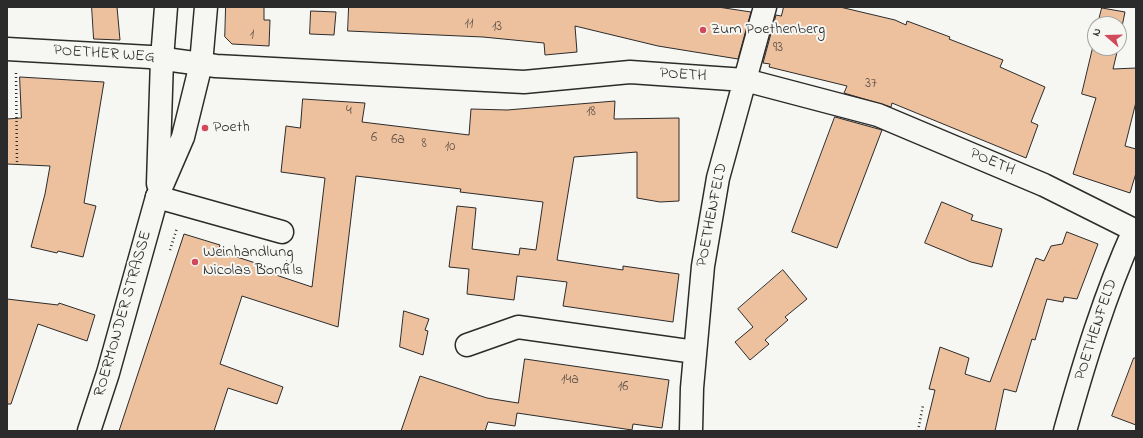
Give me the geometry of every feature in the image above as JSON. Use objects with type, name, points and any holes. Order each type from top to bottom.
[{"type":"street","name":"ROERMONDER STRASSE","points":[[157,197],[162,59],[166,7]]},
{"type":"street","name":"ROERMONDER STRASSE","points":[[90,431],[108,373],[157,197],[183,137],[201,64],[206,7]]},
{"type":"street","name":"POETHENFELD","points":[[691,431],[695,352],[703,266],[718,178],[765,7]]},
{"type":"street","name":"POETHER WEG","points":[[12,50],[162,59],[201,64]]},
{"type":"street","name":"POETH","points":[[201,64],[524,82],[630,72],[745,80],[878,115],[1044,185],[1135,231]]},
{"type":"street","points":[[157,197],[282,232]]},
{"type":"street","name":"POETHENFELD","points":[[1065,431],[1118,265],[1135,231]]},
{"type":"street","points":[[467,346],[518,327],[695,352]]},
{"type":"path","points":[[12,50],[17,163]]},
{"type":"path","points":[[918,431],[923,405]]},
{"type":"building","points":[[92,7],[117,7],[120,40],[94,39]]},
{"type":"building","points":[[226,7],[264,7],[264,20],[270,20],[269,46],[232,44],[225,37]]},
{"type":"building","points":[[349,7],[718,7],[751,12],[738,59],[658,46],[575,26],[577,52],[545,55],[544,43],[483,37],[348,31]]},
{"type":"building","points":[[784,7],[840,7],[895,20],[906,25],[907,21],[950,37],[949,39],[1003,60],[1000,67],[1045,87],[1031,122],[1038,125],[1026,158],[892,103],[891,107],[844,93],[847,86],[769,67],[770,64],[763,63],[776,15],[781,16]]},
{"type":"building","points":[[1102,8],[1125,12],[1124,16],[1100,16]]},
{"type":"building","points":[[311,11],[336,12],[334,35],[310,34]]},
{"type":"building","points":[[1091,56],[1116,56],[1113,69],[1136,68],[1136,102],[1125,146],[1136,149],[1136,173],[1130,193],[1073,174],[1096,98],[1082,94]]},
{"type":"building","points":[[20,77],[104,82],[84,203],[96,206],[83,257],[31,247],[45,194],[50,166],[7,164],[7,119],[21,118]]},
{"type":"building","points":[[303,99],[365,103],[362,122],[469,135],[471,109],[507,110],[615,101],[614,119],[679,118],[679,201],[660,202],[637,198],[637,152],[574,157],[557,260],[623,270],[623,266],[679,274],[673,322],[563,306],[567,282],[517,276],[514,300],[467,294],[469,269],[449,267],[457,206],[476,208],[472,249],[519,255],[520,248],[536,250],[543,202],[460,192],[461,189],[356,176],[338,327],[242,296],[220,364],[283,387],[277,404],[228,388],[214,431],[119,431],[184,234],[220,245],[218,251],[265,266],[264,271],[312,287],[325,178],[281,172],[286,126],[300,128]]},
{"type":"building","points":[[835,117],[882,130],[837,248],[792,232]]},
{"type":"building","points":[[942,202],[973,215],[971,220],[1002,229],[992,267],[971,262],[925,243]]},
{"type":"building","points":[[1067,232],[1098,244],[1077,299],[1064,297],[1063,302],[1047,299],[1035,340],[1032,339],[1016,392],[1004,389],[995,431],[925,431],[935,390],[929,389],[940,347],[969,358],[965,374],[990,382],[1036,258],[1044,261],[1051,246],[1062,244]]},
{"type":"building","points":[[783,270],[807,299],[785,317],[788,320],[765,340],[769,344],[750,360],[735,342],[753,327],[738,309]]},
{"type":"building","points":[[7,299],[58,305],[59,303],[95,315],[87,341],[38,324],[11,404],[7,404]]},
{"type":"building","points":[[404,311],[429,319],[425,330],[428,331],[423,355],[400,347]]},
{"type":"building","points":[[1134,358],[1136,358],[1136,425],[1112,416]]},
{"type":"building","points":[[525,359],[669,380],[662,428],[633,424],[632,430],[517,413],[515,426],[488,422],[485,431],[401,431],[420,376],[487,398],[518,403]]},
{"type":"place","name":"Zum Poethenberg","points":[[703,30]]},
{"type":"place","name":"Poeth","points":[[205,128]]},
{"type":"place","name":"Weinhandlung Nicolas Bonfils","points":[[195,262]]}]
